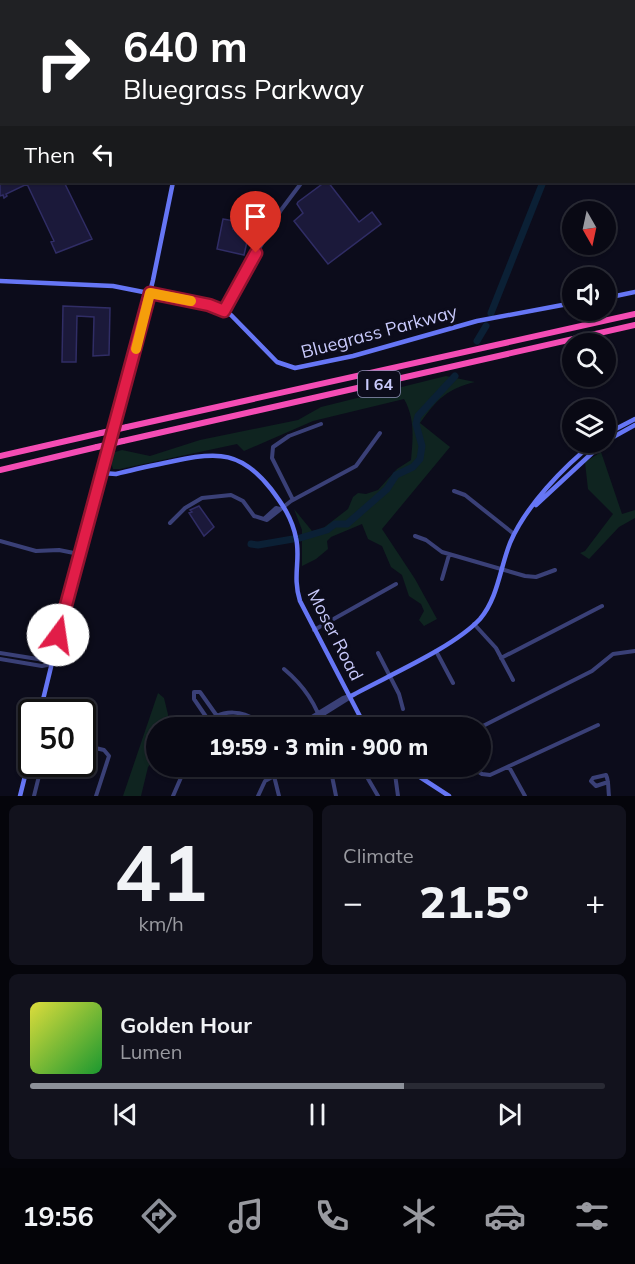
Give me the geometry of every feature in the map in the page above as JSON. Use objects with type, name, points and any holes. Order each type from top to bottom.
[{"type":"highway","name":"I 64","points":[[0,456],[635,314]]},
{"type":"highway","name":"I 64","points":[[0,470],[635,324]]},
{"type":"street","points":[[43,699],[79,554],[150,293],[173,183]]},
{"type":"street","points":[[224,311],[273,222],[301,183]]},
{"type":"street","name":"Bluegrass Parkway","points":[[0,281],[101,285],[209,305],[224,311],[237,321],[277,362],[295,368],[353,356],[477,321],[562,305]]},
{"type":"street","points":[[616,296],[635,292]]},
{"type":"street","points":[[616,429],[635,419]]},
{"type":"street","points":[[293,500],[272,458],[273,447],[289,436],[321,424]]},
{"type":"street","points":[[616,436],[635,425]]},
{"type":"street","points":[[170,523],[185,508],[202,498],[231,495],[243,501],[254,516],[265,518],[276,508],[282,507],[356,466],[380,433]]},
{"type":"street","points":[[313,717],[345,702],[351,696],[455,640],[474,624],[492,600],[514,534],[555,480],[583,453]]},
{"type":"street","points":[[534,506],[544,500],[591,453]]},
{"type":"street","name":"Moser Road","points":[[102,473],[116,474],[201,455],[222,455],[239,460],[260,474],[282,507],[297,542],[295,574],[297,592],[314,630],[361,717]]},
{"type":"street","points":[[454,491],[465,495],[514,534]]},
{"type":"street","points":[[415,536],[449,555],[501,570],[531,577],[555,570]]},
{"type":"street","points":[[0,541],[36,551],[63,550],[79,554]]},
{"type":"street","points":[[442,579],[449,555]]},
{"type":"street","points":[[314,630],[396,584]]},
{"type":"street","points":[[501,658],[602,606]]},
{"type":"street","points":[[474,624],[491,642],[513,680]]},
{"type":"street","points":[[436,650],[453,683]]},
{"type":"street","points":[[491,722],[592,671],[613,654],[635,651]]},
{"type":"street","points":[[378,652],[401,697],[403,709]]},
{"type":"street","points":[[0,653],[44,660],[52,664]]},
{"type":"street","points":[[0,659],[42,666],[52,664]]},
{"type":"street","points":[[284,669],[299,681],[319,717]]},
{"type":"street","points":[[206,717],[194,699],[194,692],[200,692],[217,716],[240,712],[253,717]]},
{"type":"street","points":[[491,773],[598,725]]},
{"type":"street","points":[[96,748],[104,750],[109,756],[96,796]]},
{"type":"street","points":[[509,766],[525,796]]},
{"type":"street","points":[[20,796],[25,777]]},
{"type":"street","points":[[34,796],[39,777]]},
{"type":"street","points":[[173,796],[181,777]]},
{"type":"street","points":[[258,796],[265,781],[272,777]]},
{"type":"street","points":[[274,777],[279,796]]},
{"type":"street","points":[[332,777],[336,796]]},
{"type":"street","points":[[367,777],[378,796]]},
{"type":"street","points":[[395,777],[398,796]]},
{"type":"street","points":[[420,777],[449,796]]},
{"type":"street","points":[[608,782],[609,796]]},
{"type":"green space","points":[[446,376],[475,382],[443,396],[420,423],[450,447],[382,529],[415,579],[437,619],[424,626],[419,620],[424,611],[421,604],[409,596],[402,575],[391,567],[382,546],[368,539],[362,524],[331,537],[327,541],[328,549],[316,559],[302,566],[302,530],[294,509],[312,531],[322,529],[348,509],[353,497],[358,493],[366,494],[378,490],[397,469],[411,460],[412,421],[404,399],[313,421],[244,451],[237,444],[120,469],[113,469],[110,459],[115,452],[122,450],[150,456],[200,440],[298,420],[321,407]]},
{"type":"green space","points":[[601,453],[622,514],[635,510],[635,518],[619,527],[589,559],[580,553],[585,551],[613,514],[588,489],[585,462]]},
{"type":"green space","points":[[158,693],[164,698],[169,717],[150,717]]},
{"type":"green space","points":[[146,728],[146,775],[141,796],[123,796]]},
{"type":"building","points":[[0,183],[64,183],[92,239],[56,253],[51,242],[54,241],[27,184],[6,194],[4,198],[3,195],[0,196]]},
{"type":"building","points":[[324,183],[329,183],[359,222],[372,212],[381,224],[328,264],[294,221],[303,213],[298,202]]},
{"type":"building","points":[[223,219],[235,221],[233,229],[249,233],[244,255],[217,249]]},
{"type":"building","points":[[63,306],[110,308],[109,355],[93,356],[94,317],[77,316],[76,362],[62,362]]},
{"type":"building","points":[[199,506],[214,527],[204,536],[189,513],[192,512],[190,510]]},
{"type":"waterway","points":[[491,313],[543,183]]},
{"type":"waterway","points":[[477,341],[486,326]]},
{"type":"waterway","points":[[300,538],[327,530],[335,524],[347,524],[387,489],[396,475],[413,467],[420,459],[422,446],[416,424],[418,416],[455,376]]},
{"type":"waterway","points":[[251,544],[258,545],[293,539]]},
{"type":"slow traffic","points":[[136,349],[150,293],[191,301]]},
{"type":"route","points":[[58,635],[150,293],[209,305],[224,311],[256,253]]}]
